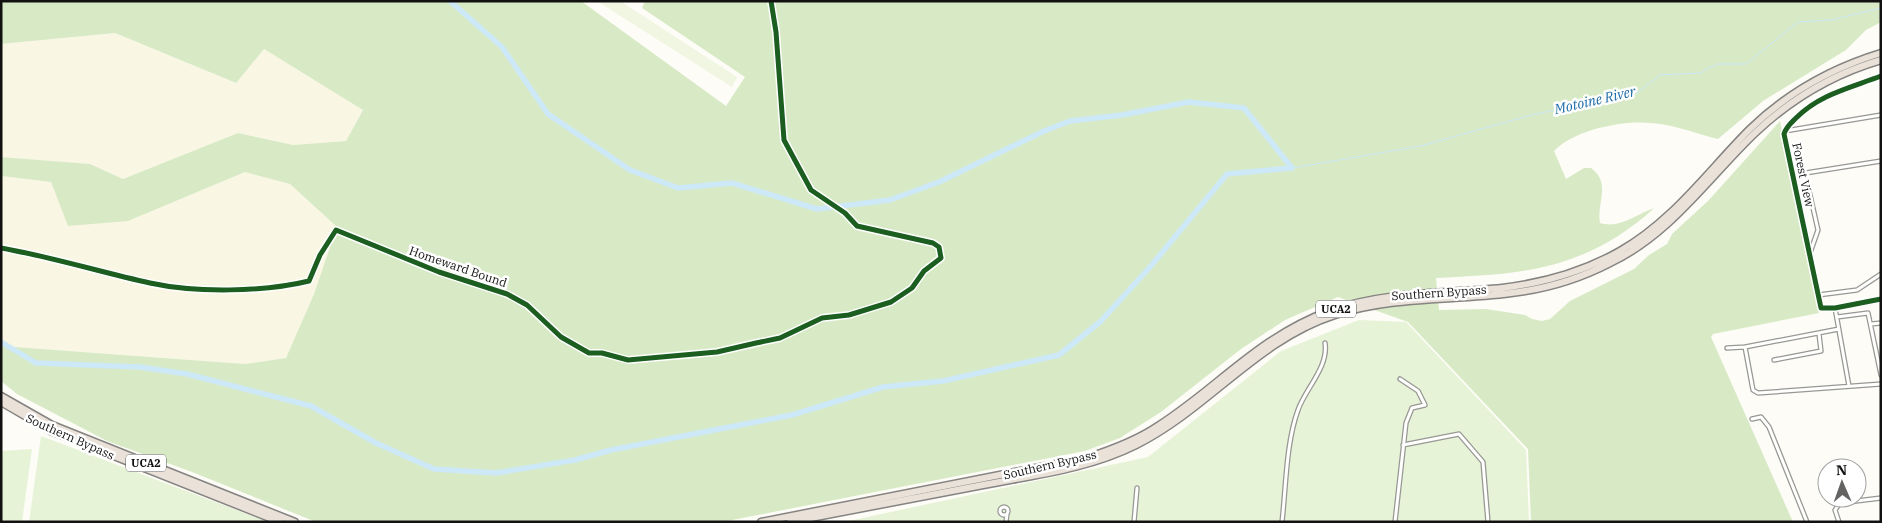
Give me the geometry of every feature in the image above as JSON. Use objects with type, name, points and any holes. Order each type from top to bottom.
[{"type":"highway","name":"Southern Bypass","points":[[761,522],[1086,458],[1118,447],[1156,428],[1264,344],[1293,327],[1330,311],[1365,301],[1409,293],[1488,289],[1538,283],[1595,264],[1635,241],[1668,215],[1752,128],[1780,104],[1833,71],[1881,53]]},
{"type":"highway","name":"Southern Bypass","points":[[790,522],[1066,469],[1106,458],[1136,445],[1170,425],[1246,364],[1279,342],[1334,315],[1390,301],[1528,291],[1588,273],[1627,254],[1665,227],[1747,141],[1778,113],[1818,86],[1881,60]]},
{"type":"highway","name":"Southern Bypass","points":[[1,396],[52,425],[295,522]]},
{"type":"highway","name":"Southern Bypass","points":[[1,402],[51,431],[280,522]]},
{"type":"street","name":"Forest View","points":[[1785,131],[1804,110],[1816,102],[1841,89],[1881,76]]},
{"type":"street","name":"Forest View","points":[[1785,131],[1881,116]]},
{"type":"street","name":"Forest View","points":[[1785,131],[1819,305],[1823,309],[1835,308]]},
{"type":"street","name":"Forest View","points":[[1793,175],[1881,161]]},
{"type":"street","points":[[1808,186],[1818,230],[1809,254]]},
{"type":"street","points":[[1818,295],[1857,290],[1881,274]]},
{"type":"street","points":[[1849,386],[1835,308],[1881,299]]},
{"type":"street","points":[[1837,317],[1867,312],[1879,352],[1881,375]]},
{"type":"street","points":[[1871,324],[1881,323]]},
{"type":"street","points":[[1727,348],[1745,347],[1839,329]]},
{"type":"street","points":[[1774,360],[1821,352],[1819,334]]},
{"type":"street","points":[[1282,522],[1292,434],[1298,408],[1323,362],[1325,343]]},
{"type":"street","points":[[1745,347],[1752,388],[1755,392],[1881,384]]},
{"type":"street","points":[[1395,522],[1406,423],[1411,410],[1425,406],[1418,391],[1400,379]]},
{"type":"street","points":[[1752,419],[1761,417],[1769,427],[1807,522]]},
{"type":"street","points":[[1403,445],[1459,434],[1483,462],[1488,522]]},
{"type":"street","points":[[1134,522],[1137,488]]},
{"type":"street","points":[[1839,522],[1835,510],[1840,503],[1881,498]]},
{"type":"street","points":[[1003,507],[1008,509],[1004,522],[1000,510],[1003,507]]},
{"type":"street","points":[[1001,514],[1008,513]]},
{"type":"shaded area","points":[[115,33],[235,83],[264,49],[363,109],[346,141],[293,145],[238,133],[123,179],[90,164],[1,157],[1,44]]},
{"type":"shaded area","points":[[245,172],[290,184],[337,227],[314,294],[286,358],[245,364],[1,346],[1,176],[51,182],[128,221]]},
{"type":"green space","points":[[1,1],[581,1],[726,106],[745,77],[642,8],[645,1],[1881,1],[1881,22],[1866,30],[1846,50],[1763,101],[1718,139],[1668,125],[1639,122],[1613,125],[1586,132],[1574,137],[1554,151],[1566,179],[1584,168],[1591,168],[1601,180],[1600,223],[1615,224],[1654,208],[1618,236],[1595,249],[1552,265],[1508,273],[1436,278],[1439,310],[1486,309],[1525,315],[1542,321],[1550,319],[1570,301],[1634,269],[1649,255],[1667,244],[1672,234],[1708,201],[1780,121],[1819,313],[1713,334],[1711,337],[1793,522],[1531,522],[1528,449],[1408,322],[1338,297],[1285,320],[1241,349],[1161,412],[1120,438],[1085,451],[722,522],[316,522],[192,472],[107,441],[17,394],[1,381],[1,346],[245,364],[286,358],[314,294],[337,227],[290,184],[245,172],[128,221],[68,226],[51,182],[1,176],[1,157],[90,164],[123,179],[238,133],[293,145],[346,141],[363,110],[264,49],[236,83],[115,33],[1,44]]},
{"type":"green space","points":[[597,1],[620,1],[737,77],[732,87]]},
{"type":"green space","points":[[1359,320],[1406,322],[1526,450],[1529,522],[844,522],[1148,457],[1281,351]]},
{"type":"green space","points":[[41,436],[268,522],[29,522]]},
{"type":"green space","points":[[32,449],[22,522],[1,522],[1,451]]},
{"type":"waterway","points":[[450,1],[502,47],[548,114],[630,170],[678,188],[732,183],[817,209],[890,200],[939,182],[1044,131],[1070,121],[1122,115],[1189,102],[1244,108],[1292,168]]},
{"type":"waterway","name":"Motoine River","points":[[1292,168],[1421,146],[1531,115],[1637,93],[1660,75],[1700,73],[1717,64],[1746,64],[1798,22],[1831,20],[1881,8]]},
{"type":"waterway","points":[[1,342],[36,363],[140,367],[187,374],[311,406],[376,443],[434,469],[496,473],[575,460],[611,450],[792,415],[883,387],[943,381],[1059,355],[1101,321],[1150,267],[1227,174],[1292,168]]},
{"type":"cycle path","name":"Homeward Bound","points":[[1,248],[168,286],[209,290],[251,289],[291,285],[309,281],[320,255],[336,230],[439,272],[507,294],[527,305],[561,337],[589,353],[602,353],[628,360],[717,352],[780,338],[822,318],[849,315],[891,302],[912,288],[924,271],[941,258],[939,247],[933,243],[857,226],[845,213],[811,190],[784,140],[776,32],[771,1]]},
{"type":"cycle path","points":[[1881,76],[1825,97],[1805,110],[1787,127],[1784,134],[1821,308],[1835,308],[1881,299]]}]
